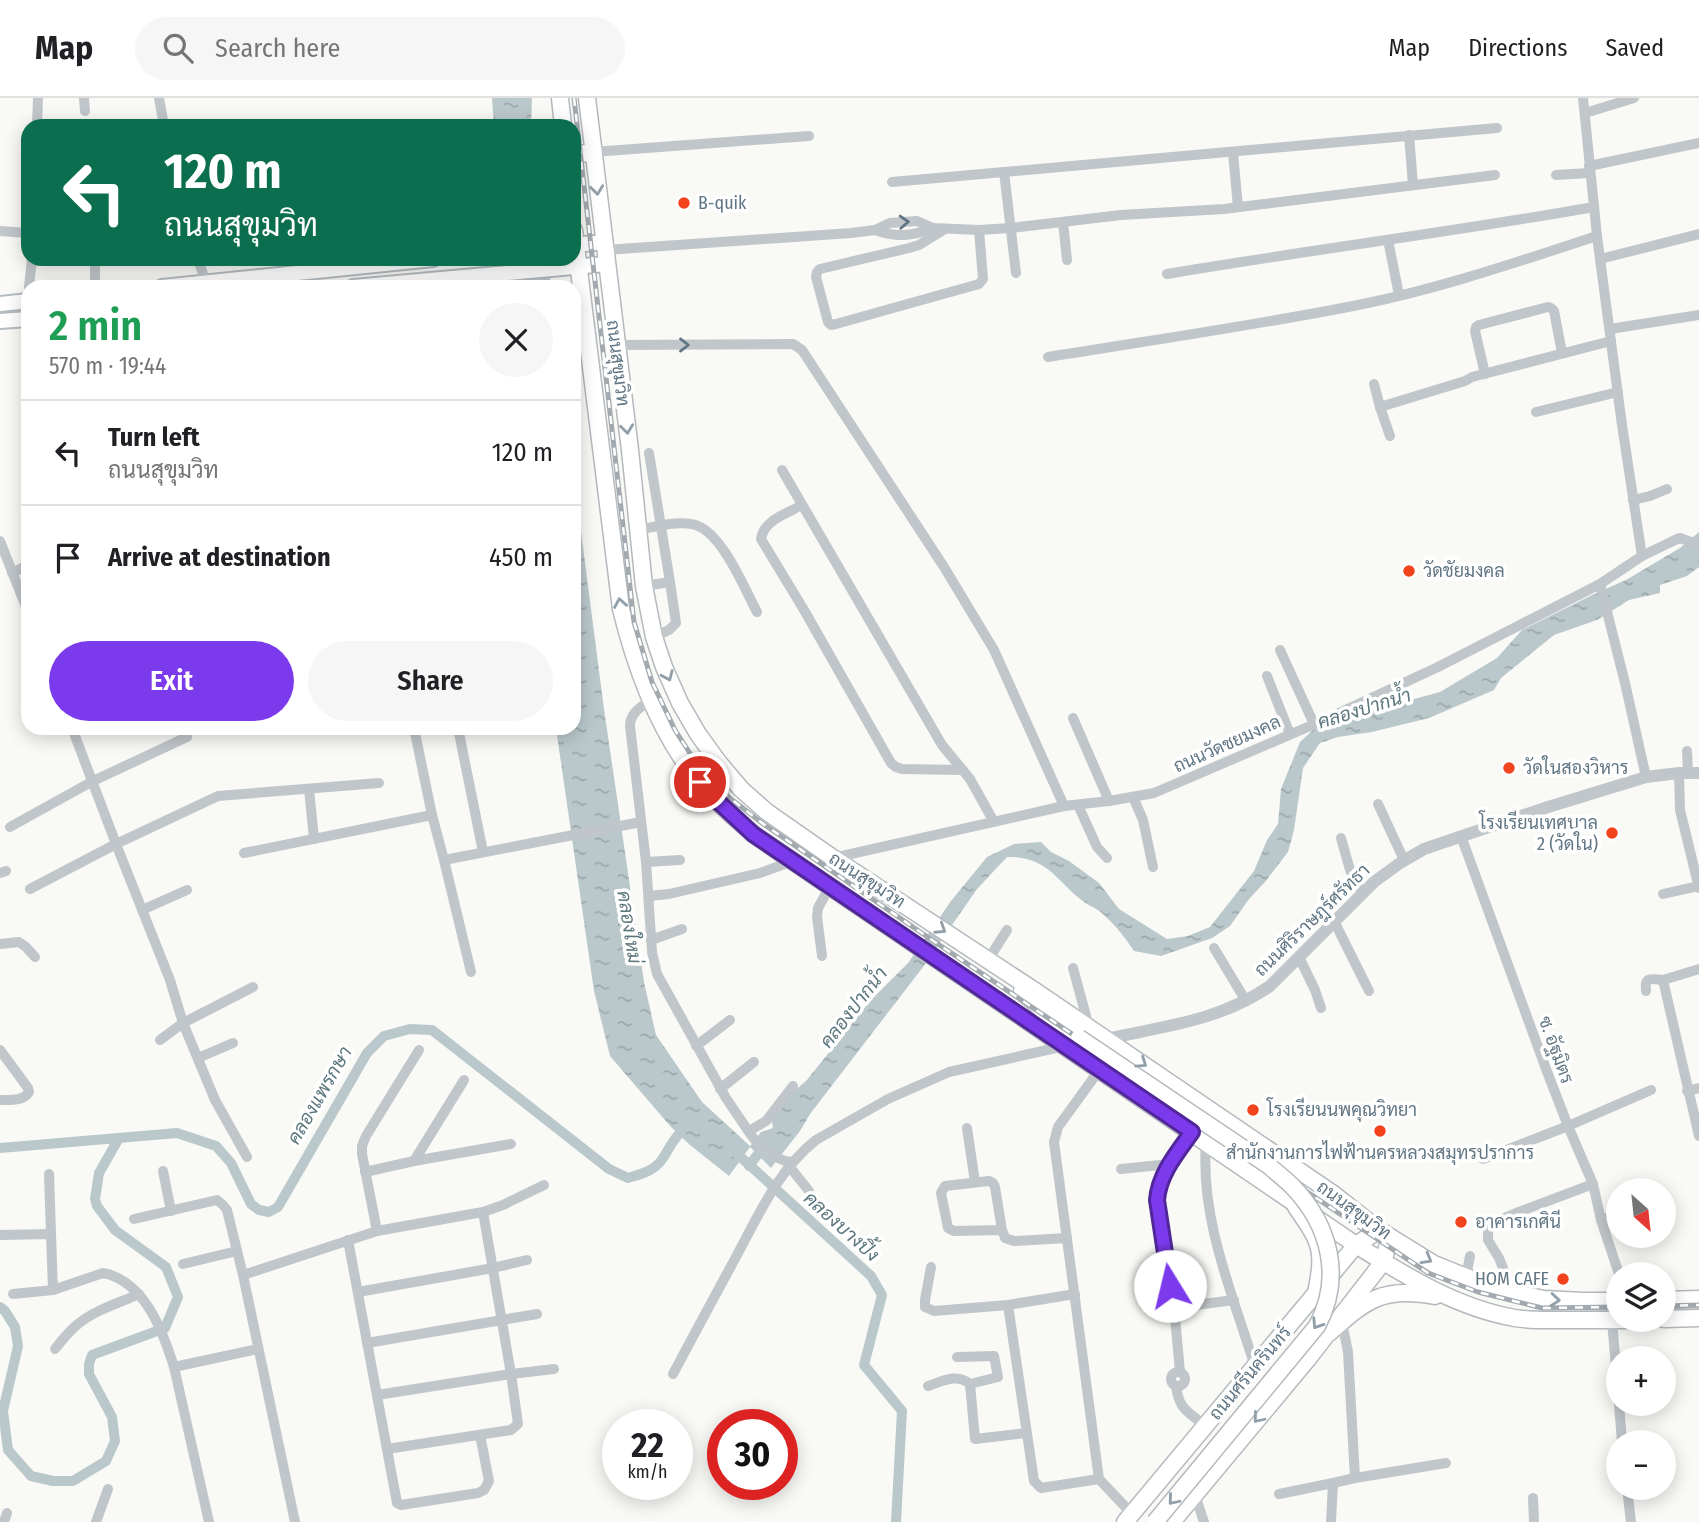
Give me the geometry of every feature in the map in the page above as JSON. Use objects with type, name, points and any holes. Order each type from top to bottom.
[{"type":"main road","points":[[560,98],[562,119]]},
{"type":"main road","name":"ถนนสุขุมวิท","points":[[587,98],[644,586],[654,636],[664,667],[680,703],[719,763],[741,789],[768,813],[1004,971],[1037,1006],[1078,1037],[1100,1069],[1383,1262],[1451,1299],[1476,1309],[1535,1321],[1606,1321]]},
{"type":"main road","points":[[581,154],[593,152]]},
{"type":"main road","points":[[581,242],[605,252]]},
{"type":"main road","points":[[581,264],[605,252]]},
{"type":"main road","points":[[222,280],[295,266]]},
{"type":"main road","points":[[438,280],[578,266]]},
{"type":"main road","name":"ถนนสุขุมวิท","points":[[578,266],[580,280]]},
{"type":"main road","name":"ถนนสุขุมวิท","points":[[581,290],[621,609],[629,642],[650,699],[666,730],[688,767],[712,796],[753,834],[958,973],[1078,1037],[1107,1039],[1332,1193],[1385,1233],[1434,1264],[1496,1289],[1513,1293],[1562,1301],[1606,1301]]},
{"type":"main road","points":[[0,304],[21,301]]},
{"type":"main road","points":[[0,321],[21,319]]},
{"type":"main road","points":[[1078,1037],[1268,1166],[1293,1187],[1323,1231],[1331,1257],[1329,1298],[1317,1326],[1155,1522]]},
{"type":"main road","points":[[1315,1216],[1330,1209],[1333,1202],[1332,1193]]},
{"type":"main road","points":[[1290,1200],[1315,1235],[1319,1248],[1321,1262],[1316,1293]]},
{"type":"main road","name":"ถนนศรีนครินทร์","points":[[1128,1518],[1356,1245],[1385,1233],[1383,1262],[1329,1333],[1172,1522]]},
{"type":"main road","points":[[1451,1299],[1447,1292],[1447,1283],[1457,1275],[1466,1277]]},
{"type":"main road","points":[[1329,1333],[1368,1301],[1385,1295],[1417,1292],[1451,1299]]},
{"type":"main road","points":[[1676,1300],[1699,1299]]},
{"type":"main road","points":[[1676,1319],[1699,1318]]},
{"type":"main road","points":[[1279,1339],[1290,1337],[1300,1343],[1304,1353],[1302,1366]]},
{"type":"street","points":[[37,119],[38,98]]},
{"type":"street","points":[[84,98],[85,111]]},
{"type":"street","points":[[159,98],[163,119]]},
{"type":"street","points":[[1583,98],[1597,236],[1642,556]]},
{"type":"street","points":[[1585,113],[1634,98]]},
{"type":"street","points":[[892,182],[1497,128]]},
{"type":"street","points":[[1409,135],[1413,185]]},
{"type":"street","points":[[593,152],[809,136]]},
{"type":"street","points":[[1556,175],[1699,143]]},
{"type":"street","points":[[1233,153],[1238,207]]},
{"type":"street","points":[[1004,172],[1016,273]]},
{"type":"street","points":[[605,252],[875,230],[890,235],[915,235],[933,228],[1011,228],[1121,215],[1238,207],[1495,174]]},
{"type":"street","points":[[1167,274],[1594,207]]},
{"type":"street","points":[[1063,222],[1067,260]]},
{"type":"street","points":[[945,229],[919,245],[820,269],[816,277],[828,322],[831,325],[836,324],[979,284],[983,279],[979,230]]},
{"type":"street","points":[[0,231],[21,232]]},
{"type":"street","points":[[1600,259],[1699,234]]},
{"type":"street","points":[[1048,357],[1364,304],[1461,279],[1597,236]]},
{"type":"street","points":[[1388,240],[1399,295]]},
{"type":"street","points":[[1485,374],[1475,331],[1479,325],[1490,322],[1551,307],[1562,354]]},
{"type":"street","points":[[1610,329],[1699,315]]},
{"type":"street","points":[[1380,407],[1485,374],[1611,341]]},
{"type":"street","points":[[616,345],[793,344],[802,350],[944,567],[993,650],[1064,806]]},
{"type":"street","points":[[1374,384],[1390,436]]},
{"type":"street","points":[[1536,412],[1618,392]]},
{"type":"street","points":[[649,453],[676,623],[669,630],[654,636]]},
{"type":"street","points":[[782,470],[942,745],[970,779],[994,822]]},
{"type":"street","points":[[1633,500],[1667,489]]},
{"type":"street","points":[[802,505],[768,524],[762,530],[761,539],[891,762],[902,768],[963,770]]},
{"type":"street","points":[[638,530],[661,525],[699,526],[714,537],[726,554],[757,612]]},
{"type":"street","name":"ถนนวัดชยมงคล","points":[[833,858],[1064,806],[1154,793],[1438,667],[1600,587],[1642,556],[1675,540],[1680,538],[1699,545]]},
{"type":"street","points":[[0,541],[21,595]]},
{"type":"street","points":[[12,573],[21,568]]},
{"type":"street","points":[[644,586],[670,582]]},
{"type":"street","points":[[1600,587],[1646,777]]},
{"type":"street","points":[[1280,650],[1314,724]]},
{"type":"street","points":[[1267,676],[1290,734]]},
{"type":"street","points":[[650,699],[630,720],[654,965],[720,1089],[750,1133],[760,1145],[788,1165],[809,1191]]},
{"type":"street","points":[[1073,718],[1109,801]]},
{"type":"street","points":[[75,735],[170,980],[183,1023],[215,1100],[247,1157]]},
{"type":"street","points":[[415,735],[432,815],[471,972]]},
{"type":"street","points":[[459,735],[483,852]]},
{"type":"street","points":[[10,827],[93,781],[187,737]]},
{"type":"street","points":[[1663,894],[1699,887],[1680,810],[1689,773],[1687,751]]},
{"type":"street","name":"ถนนศิริราษฎร์ศรัทธา","points":[[1107,1039],[1201,1019],[1247,1001],[1270,986],[1374,882],[1424,849],[1646,777],[1689,773]]},
{"type":"street","points":[[30,888],[218,796],[379,783]]},
{"type":"street","points":[[309,789],[314,839]]},
{"type":"street","points":[[1133,797],[1143,820],[1153,867]]},
{"type":"street","points":[[1378,804],[1405,860]]},
{"type":"street","points":[[1078,805],[1097,847],[1107,858]]},
{"type":"street","points":[[244,853],[432,815]]},
{"type":"street","points":[[444,860],[641,822]]},
{"type":"street","name":"ซ. อัฐมิตร","points":[[1461,836],[1568,1126],[1593,1184],[1615,1262]]},
{"type":"street","points":[[1341,838],[1350,870],[1363,893]]},
{"type":"street","points":[[646,862],[680,860]]},
{"type":"street","points":[[649,896],[760,873],[794,861]]},
{"type":"street","points":[[822,956],[818,908],[830,886]]},
{"type":"street","points":[[142,910],[187,890]]},
{"type":"street","points":[[1334,920],[1370,991]]},
{"type":"street","points":[[651,940],[682,929]]},
{"type":"street","points":[[981,956],[1007,930]]},
{"type":"street","points":[[0,944],[19,942],[35,957]]},
{"type":"street","points":[[1214,948],[1247,1001]]},
{"type":"street","points":[[1299,957],[1321,1008]]},
{"type":"street","points":[[673,1374],[788,1165],[816,1140],[924,1082],[949,1072],[1078,1037],[1073,968]]},
{"type":"street","points":[[1646,991],[1646,980],[1663,980],[1699,969]]},
{"type":"street","points":[[1663,980],[1699,1136]]},
{"type":"street","points":[[160,1040],[183,1023],[253,987]]},
{"type":"street","points":[[696,1046],[730,1020]]},
{"type":"street","points":[[198,1058],[233,1043]]},
{"type":"street","points":[[0,1050],[29,1092],[24,1098],[0,1100]]},
{"type":"street","points":[[377,1231],[362,1146],[419,1050]]},
{"type":"street","points":[[720,1089],[754,1062]]},
{"type":"street","points":[[1100,1069],[1058,1127],[1054,1142],[1099,1479],[1128,1518]]},
{"type":"street","points":[[414,1161],[464,1080]]},
{"type":"street","points":[[750,1133],[766,1121],[793,1086]]},
{"type":"street","points":[[1687,1091],[1699,1088]]},
{"type":"street","points":[[1483,1159],[1651,1090]]},
{"type":"street","points":[[967,1128],[975,1182]]},
{"type":"street","points":[[1192,1132],[1158,1187],[1157,1200],[1180,1372],[1175,1372],[1171,1378],[1172,1383],[1176,1386],[1181,1405],[1205,1426]]},
{"type":"street","points":[[1206,1143],[1206,1182],[1213,1228],[1255,1367]]},
{"type":"street","points":[[365,1172],[511,1144]]},
{"type":"street","points":[[1121,1169],[1170,1164]]},
{"type":"street","points":[[163,1171],[171,1211]]},
{"type":"street","points":[[49,1174],[53,1290]]},
{"type":"street","points":[[1002,1230],[954,1231],[948,1228],[942,1189],[945,1186],[989,1181],[993,1183],[1005,1238],[1014,1241],[1067,1238]]},
{"type":"street","points":[[1513,1293],[1508,1277],[1488,1240],[1489,1227],[1516,1213],[1593,1184]]},
{"type":"street","points":[[243,1275],[377,1231],[483,1212],[544,1185]]},
{"type":"street","points":[[134,1219],[216,1200],[227,1210],[295,1522]]},
{"type":"street","points":[[387,1448],[511,1430],[518,1424],[483,1212]]},
{"type":"street","points":[[1601,1220],[1606,1218]]},
{"type":"street","points":[[0,1235],[51,1234]]},
{"type":"street","points":[[348,1240],[396,1500],[401,1505],[484,1490],[489,1481],[480,1435]]},
{"type":"street","points":[[183,1264],[237,1251]]},
{"type":"street","points":[[1466,1277],[1470,1256]]},
{"type":"street","points":[[358,1292],[527,1260]]},
{"type":"street","points":[[932,1267],[925,1307],[941,1312],[1075,1294]]},
{"type":"street","points":[[13,1294],[53,1290],[103,1273],[112,1274],[139,1294],[156,1320],[174,1367],[209,1522]]},
{"type":"street","points":[[55,1349],[78,1323],[139,1294]]},
{"type":"street","points":[[1173,1308],[1234,1300]]},
{"type":"street","points":[[1008,1305],[1034,1481],[1041,1488],[1099,1479]]},
{"type":"street","points":[[367,1343],[537,1314]]},
{"type":"street","points":[[1342,1322],[1348,1352],[1355,1478]]},
{"type":"street","points":[[174,1367],[258,1349]]},
{"type":"street","points":[[957,1357],[994,1356],[998,1377],[970,1384]]},
{"type":"street","points":[[377,1395],[554,1369]]},
{"type":"street","points":[[928,1386],[955,1377],[964,1378],[970,1384],[975,1440],[1026,1433]]},
{"type":"street","points":[[1279,1494],[1446,1463]]},
{"type":"street","points":[[1332,1522],[1333,1483]]},
{"type":"street","points":[[96,1522],[108,1489]]},
{"type":"street","points":[[1195,1495],[1203,1522]]},
{"type":"street","points":[[1533,1498],[1534,1522]]},
{"type":"street","points":[[1628,1500],[1631,1522]]},
{"type":"water","points":[[492,98],[532,98],[531,119],[494,119]]},
{"type":"water","points":[[498,266],[548,266],[550,280],[499,280]]},
{"type":"water","name":"คลองใหม่","points":[[581,532],[644,982],[656,1035],[702,1102],[750,1146],[761,1132],[773,1128],[771,1118],[807,1080],[870,1001],[908,963],[951,901],[987,857],[1014,844],[1041,842],[1051,852],[1069,861],[1099,883],[1119,909],[1167,939],[1188,936],[1210,927],[1254,871],[1267,840],[1278,824],[1281,789],[1300,742],[1314,729],[1440,692],[1497,658],[1522,630],[1626,580],[1680,548],[1699,532],[1699,567],[1687,576],[1660,585],[1660,593],[1629,600],[1597,620],[1554,635],[1501,678],[1494,690],[1429,718],[1320,743],[1303,768],[1288,852],[1230,926],[1212,938],[1161,956],[1134,951],[1108,919],[1074,894],[1042,865],[1021,858],[1007,857],[977,889],[923,967],[771,1168],[750,1147],[729,1176],[671,1127],[610,1056],[594,991],[557,735],[581,735]]},
{"type":"waterway","name":"คลองแพรกษา","points":[[0,1148],[177,1133],[216,1146],[231,1163],[251,1204],[259,1210],[269,1212],[278,1207],[367,1053],[384,1036],[410,1029],[432,1030],[609,1169],[628,1178],[656,1166],[679,1134]]},
{"type":"waterway","points":[[0,1307],[15,1327],[18,1346],[3,1411],[8,1450],[31,1476],[53,1481],[73,1481],[106,1461],[115,1441],[112,1417],[89,1374],[92,1355],[165,1328],[178,1297],[166,1267],[115,1230],[97,1206],[95,1199],[99,1173],[119,1138]]},
{"type":"waterway","name":"คลองปากน้ำ","points":[[749,1166],[764,1146]]},
{"type":"waterway","name":"คลองบางปิ้ง","points":[[733,1150],[871,1276],[882,1295],[864,1365],[902,1411],[896,1522]]},
{"type":"railway","points":[[574,98],[576,119]]},
{"type":"railway","points":[[581,159],[634,622],[652,682],[675,730],[693,758],[726,795],[762,823],[929,938],[1428,1273],[1478,1292],[1542,1308],[1606,1307]]},
{"type":"railway","points":[[1676,1306],[1699,1305]]},
{"type":"place","name":"B-quik","points":[[684,203]]},
{"type":"place","name":"วัดชัยมงคล","points":[[1409,571]]},
{"type":"place","name":"วัดในสองวิหาร","points":[[1509,768]]},
{"type":"place","name":"โรงเรียนเทศบาล 2 (วัดใน)","points":[[1612,833]]},
{"type":"place","name":"โรงเรียนนพคุณวิทยา","points":[[1253,1110]]},
{"type":"place","name":"สำนักงานการไฟฟ้านครหลวงสมุทรปราการ","points":[[1380,1131]]},
{"type":"place","name":"อาคารเกศินี","points":[[1461,1222]]},
{"type":"place","name":"HOM CAFE","points":[[1563,1279]]},
{"type":"route","points":[[700,782],[753,834],[1192,1132],[1158,1187],[1157,1200],[1170,1286]]}]
